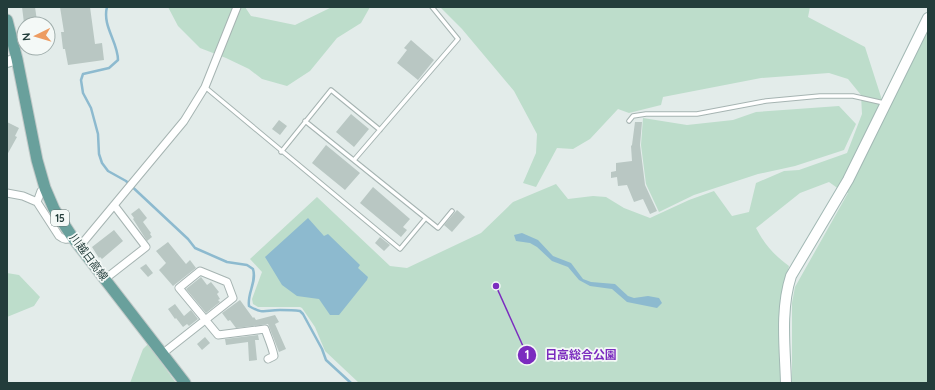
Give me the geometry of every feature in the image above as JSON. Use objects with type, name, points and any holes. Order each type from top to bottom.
[{"type":"main road","name":"川越日高線","points":[[7,20],[12,61],[45,188],[54,209],[77,242],[185,383]]},
{"type":"street","points":[[7,193],[23,196],[37,202],[59,236],[63,239],[77,242],[114,205],[184,121],[205,87],[237,7]]},
{"type":"street","points":[[786,383],[784,303],[792,276],[839,196],[928,18]]},
{"type":"street","points":[[37,202],[41,191],[45,188]]},
{"type":"street","points":[[105,279],[146,247],[114,205]]},
{"type":"street","points":[[162,354],[205,320],[233,298],[227,282],[200,271],[179,288],[205,320],[218,335],[265,329],[274,356],[268,359]]},
{"type":"lane","points":[[354,160],[458,39],[432,7]]},
{"type":"lane","points":[[205,87],[281,152],[400,249],[425,219]]},
{"type":"lane","points":[[281,152],[331,90],[380,130]]},
{"type":"lane","points":[[629,120],[633,116],[646,114],[697,114],[766,101],[820,96],[853,96],[886,104]]},
{"type":"lane","points":[[305,121],[438,228],[452,211]]},
{"type":"green space","points":[[168,7],[245,7],[251,16],[295,25],[332,7],[370,7],[361,23],[337,38],[310,71],[287,86],[262,79],[249,69],[200,48],[178,26]]},
{"type":"green space","points":[[440,7],[810,7],[808,17],[865,47],[882,100],[917,52],[928,30],[928,383],[792,383],[792,303],[795,287],[848,193],[843,192],[829,182],[800,193],[756,228],[770,249],[789,266],[783,290],[781,383],[359,383],[325,351],[315,327],[302,308],[258,307],[253,304],[252,299],[262,272],[250,259],[317,197],[390,266],[407,268],[481,233],[513,202],[556,184],[568,199],[593,196],[606,197],[624,208],[650,218],[689,200],[714,191],[732,216],[749,212],[756,183],[784,171],[799,170],[847,153],[862,114],[861,95],[848,79],[829,73],[761,78],[663,97],[661,105],[629,113],[618,109],[590,139],[573,149],[557,148],[536,187],[523,183],[536,153],[537,134],[514,91],[462,29]]},
{"type":"green space","points":[[839,106],[856,124],[844,150],[795,166],[758,174],[694,195],[659,212],[646,184],[641,145],[643,118],[687,125],[733,120],[756,112]]},
{"type":"green space","points":[[7,273],[19,275],[40,297],[34,306],[7,317]]},
{"type":"green space","points":[[148,344],[176,383],[130,383],[143,349]]},
{"type":"water","points":[[308,218],[324,236],[328,234],[360,265],[358,268],[368,277],[339,315],[330,315],[319,299],[297,296],[282,285],[265,257]]},
{"type":"water","points":[[522,233],[538,240],[553,256],[571,263],[583,279],[591,282],[615,284],[628,296],[634,298],[648,296],[659,298],[662,303],[657,308],[627,302],[612,289],[590,286],[579,280],[568,267],[552,261],[537,247],[530,243],[516,241],[514,235]]},
{"type":"building","points":[[22,7],[35,7],[36,16],[23,16]]},
{"type":"building","points":[[60,7],[90,7],[95,44],[102,43],[104,60],[68,65],[65,49],[63,49],[61,32],[64,32]]},
{"type":"building","points":[[411,40],[434,60],[418,80],[397,63],[407,50],[404,48]]},
{"type":"building","points":[[351,114],[369,129],[354,147],[336,132]]},
{"type":"building","points":[[279,120],[287,126],[280,135],[272,129]]},
{"type":"building","points":[[7,122],[19,128],[15,136],[17,137],[7,155]]},
{"type":"building","points":[[635,122],[642,122],[640,145],[645,185],[657,211],[650,214],[643,199],[634,202],[627,185],[618,186],[617,177],[611,178],[611,172],[616,171],[616,163],[632,161],[631,146]]},
{"type":"building","points":[[326,145],[360,173],[345,190],[312,163]]},
{"type":"building","points":[[373,187],[410,219],[403,227],[407,230],[401,237],[360,203]]},
{"type":"building","points":[[139,208],[147,218],[143,222],[151,233],[150,234],[152,237],[147,241],[131,214]]},
{"type":"building","points":[[457,210],[465,217],[452,232],[444,225]]},
{"type":"building","points":[[114,230],[123,241],[102,259],[100,257],[99,258],[92,247]]},
{"type":"building","points":[[380,237],[390,245],[384,251],[375,243]]},
{"type":"building","points":[[168,242],[186,264],[190,260],[196,268],[173,286],[159,270],[166,263],[156,251]]},
{"type":"building","points":[[146,264],[153,273],[148,277],[140,268]]},
{"type":"building","points":[[201,277],[207,285],[211,282],[219,292],[217,294],[220,299],[218,300],[220,302],[206,313],[186,289]]},
{"type":"building","points":[[240,300],[256,320],[275,315],[279,322],[275,324],[286,349],[279,352],[268,324],[236,328],[230,320],[228,321],[222,313]]},
{"type":"building","points":[[175,304],[184,316],[191,310],[198,319],[189,326],[187,324],[183,327],[168,309]]},
{"type":"building","points":[[258,335],[259,340],[255,340],[257,360],[249,361],[248,342],[226,345],[225,339]]},
{"type":"building","points":[[205,337],[210,343],[202,350],[197,344]]},
{"type":"waterway","points":[[107,7],[106,14],[108,27],[116,47],[118,60],[109,68],[83,74],[81,80],[83,93],[91,108],[98,134],[99,154],[102,163],[108,171],[126,181],[188,239],[195,248],[227,262],[247,265],[253,269],[254,278],[249,297],[249,306],[261,311],[300,311],[322,349],[326,360],[351,383]]},
{"type":"place","name":"日高総合公園","points":[[496,286]]}]
